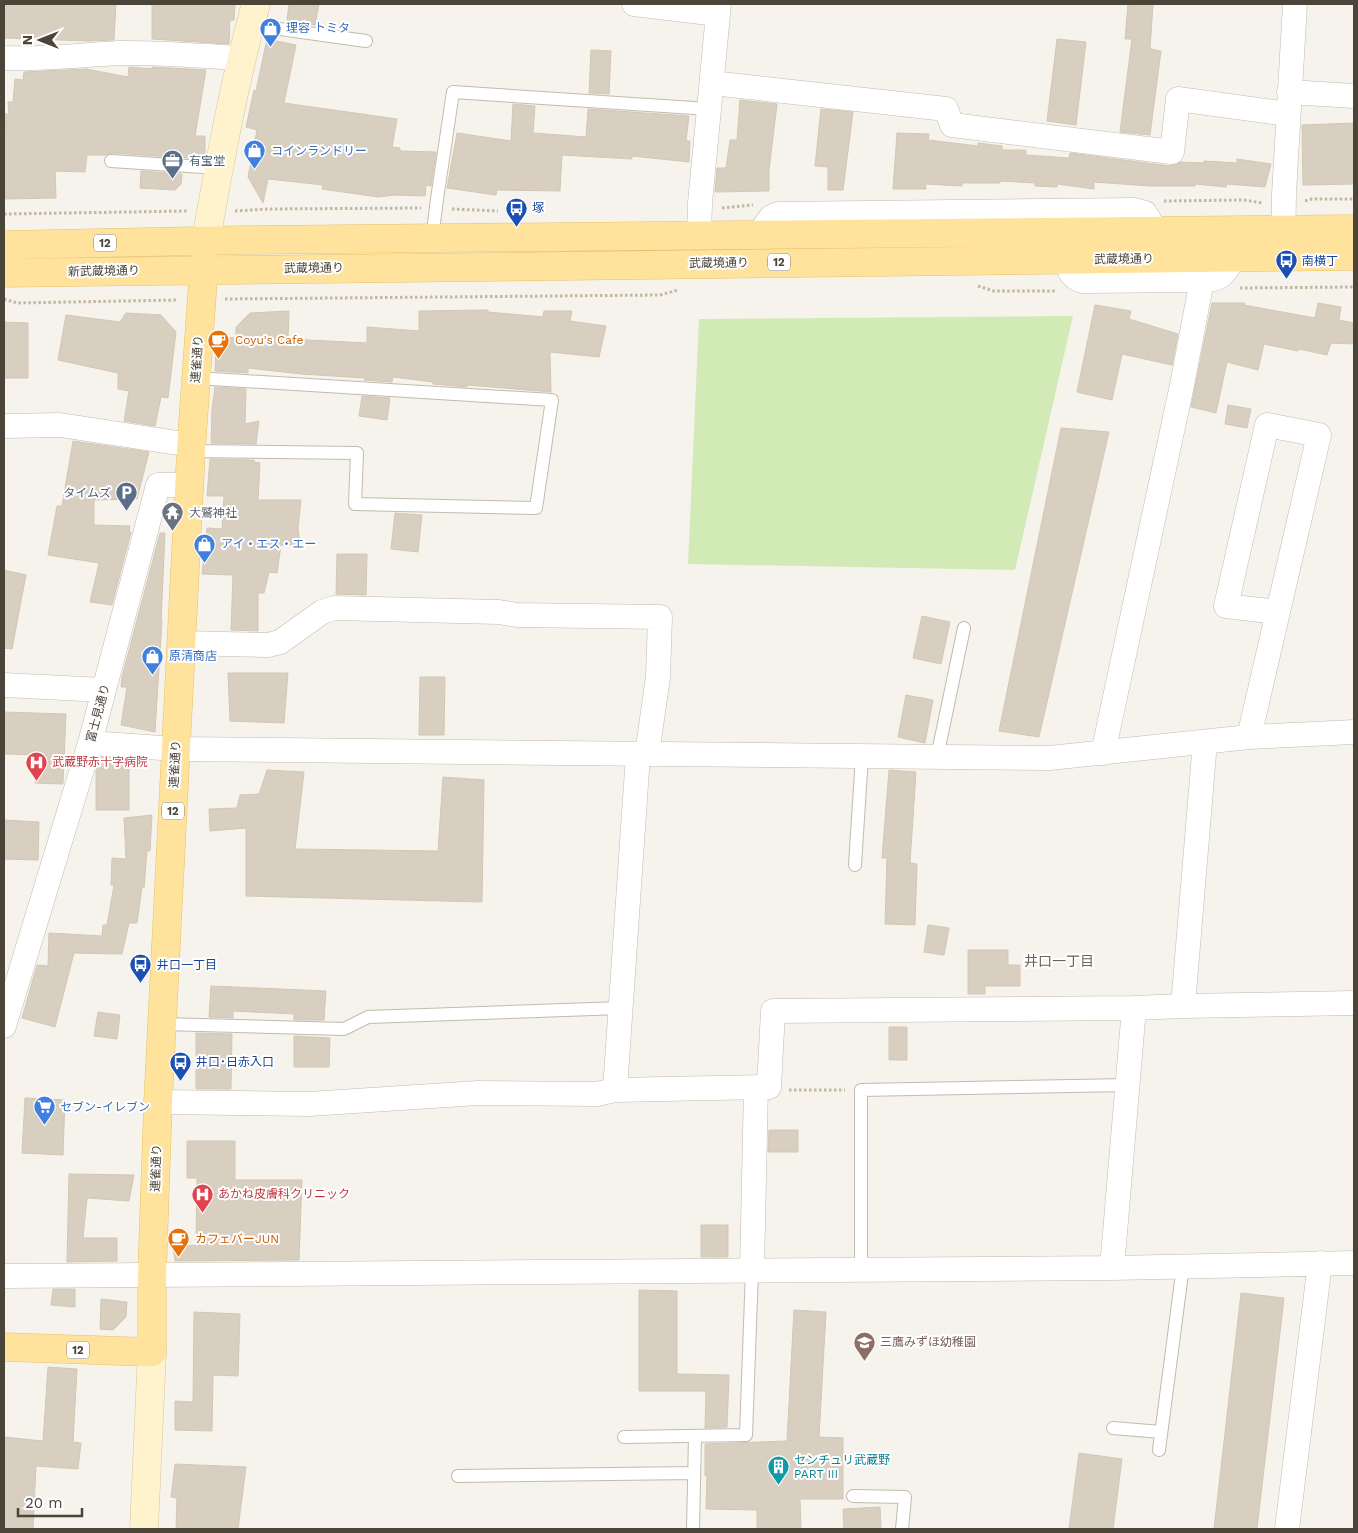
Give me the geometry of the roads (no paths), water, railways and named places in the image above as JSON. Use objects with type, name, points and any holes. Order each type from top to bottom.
[{"type":"main road","name":"連雀通り","points":[[144,1529],[152,1352],[152,1276],[158,1102],[191,448],[203,270],[218,168],[253,14]]},
{"type":"main road","name":"12","points":[[4,245],[206,240],[1354,229]]},
{"type":"main road","name":"武蔵境通り","points":[[203,270],[1354,256]]},
{"type":"main road","name":"新武蔵境通り","points":[[4,272],[203,270]]},
{"type":"main road","name":"12","points":[[4,1347],[152,1352]]},
{"type":"street","points":[[634,4],[719,9],[698,236]]},
{"type":"street","points":[[1282,257],[1295,4]]},
{"type":"street","points":[[4,58],[81,57],[149,53],[242,58]]},
{"type":"street","points":[[712,83],[946,109],[952,125],[1172,152],[1178,99],[1289,103],[1354,96]]},
{"type":"street","points":[[1066,259],[1072,275],[1077,280],[1083,281],[1214,280],[1222,276],[1234,257]]},
{"type":"street","points":[[1103,753],[1180,395],[1202,280]]},
{"type":"street","points":[[4,426],[60,426],[191,448]]},
{"type":"street","points":[[1249,738],[1319,436],[1267,426],[1226,606],[1277,612]]},
{"type":"street","name":"富士見通り","points":[[4,1026],[90,743],[158,485],[190,485]]},
{"type":"street","points":[[182,642],[275,644],[322,612],[334,608],[499,612],[517,615],[660,617],[658,677],[642,754],[615,1090]]},
{"type":"street","points":[[4,685],[104,690]]},
{"type":"street","points":[[90,743],[176,749],[1050,758],[1249,738],[1354,732]]},
{"type":"street","points":[[1183,1006],[1205,742]]},
{"type":"street","points":[[752,1270],[762,1087],[773,1011],[1134,1008],[1354,1003]]},
{"type":"street","points":[[1112,1268],[1134,1008]]},
{"type":"street","points":[[158,1102],[309,1104],[478,1093],[596,1094],[615,1090],[762,1087]]},
{"type":"street","points":[[1286,1529],[1320,1263]]},
{"type":"street","points":[[4,1276],[1112,1268],[1354,1263]]},
{"type":"lane","points":[[253,14],[366,42]]},
{"type":"lane","points":[[432,239],[453,92],[709,109]]},
{"type":"lane","points":[[111,161],[218,168]]},
{"type":"lane","points":[[191,448],[357,453],[355,504],[536,508],[552,400],[196,378]]},
{"type":"lane","points":[[937,757],[964,628]]},
{"type":"lane","points":[[854,865],[862,756]]},
{"type":"lane","points":[[163,1024],[344,1029],[368,1017],[621,1008]]},
{"type":"lane","points":[[861,1269],[861,1090],[1128,1085]]},
{"type":"lane","points":[[1159,1450],[1183,1266]]},
{"type":"lane","points":[[624,1437],[746,1435],[752,1270]]},
{"type":"lane","points":[[1113,1428],[1161,1432]]},
{"type":"lane","points":[[693,1529],[695,1437]]},
{"type":"lane","points":[[458,1476],[694,1473]]},
{"type":"lane","points":[[853,1496],[905,1497],[902,1529]]},
{"type":"place","name":"理容 トミタ","points":[[270,47]]},
{"type":"place","name":"コインランドリー","points":[[255,170]]},
{"type":"place","name":"有宝堂","points":[[173,180]]},
{"type":"place","name":"塚","points":[[516,227]]},
{"type":"place","name":"南横丁","points":[[1286,280]]},
{"type":"place","name":"Coyu's Cafe","points":[[219,359]]},
{"type":"place","name":"タイムズ","points":[[127,512]]},
{"type":"place","name":"大鷲神社","points":[[173,532]]},
{"type":"place","name":"アイ・エス・エー","points":[[205,563]]},
{"type":"place","name":"原清商店","points":[[153,675]]},
{"type":"place","name":"武蔵野赤十字病院","points":[[36,781]]},
{"type":"place","name":"井口一丁目","points":[[141,984]]},
{"type":"place","name":"井口･日赤入口","points":[[180,1081]]},
{"type":"place","name":"セブン-イレブン","points":[[44,1126]]},
{"type":"place","name":"あかね皮膚科クリニック","points":[[202,1213]]},
{"type":"place","name":"カフェバーJUN","points":[[179,1258]]},
{"type":"place","name":"三鷹みずほ幼稚園","points":[[864,1361]]},
{"type":"place","name":"センチュリ武蔵野 PART III","points":[[778,1486]]},
{"type":"district","name":"井口一丁目","points":[[1059,961]]}]
